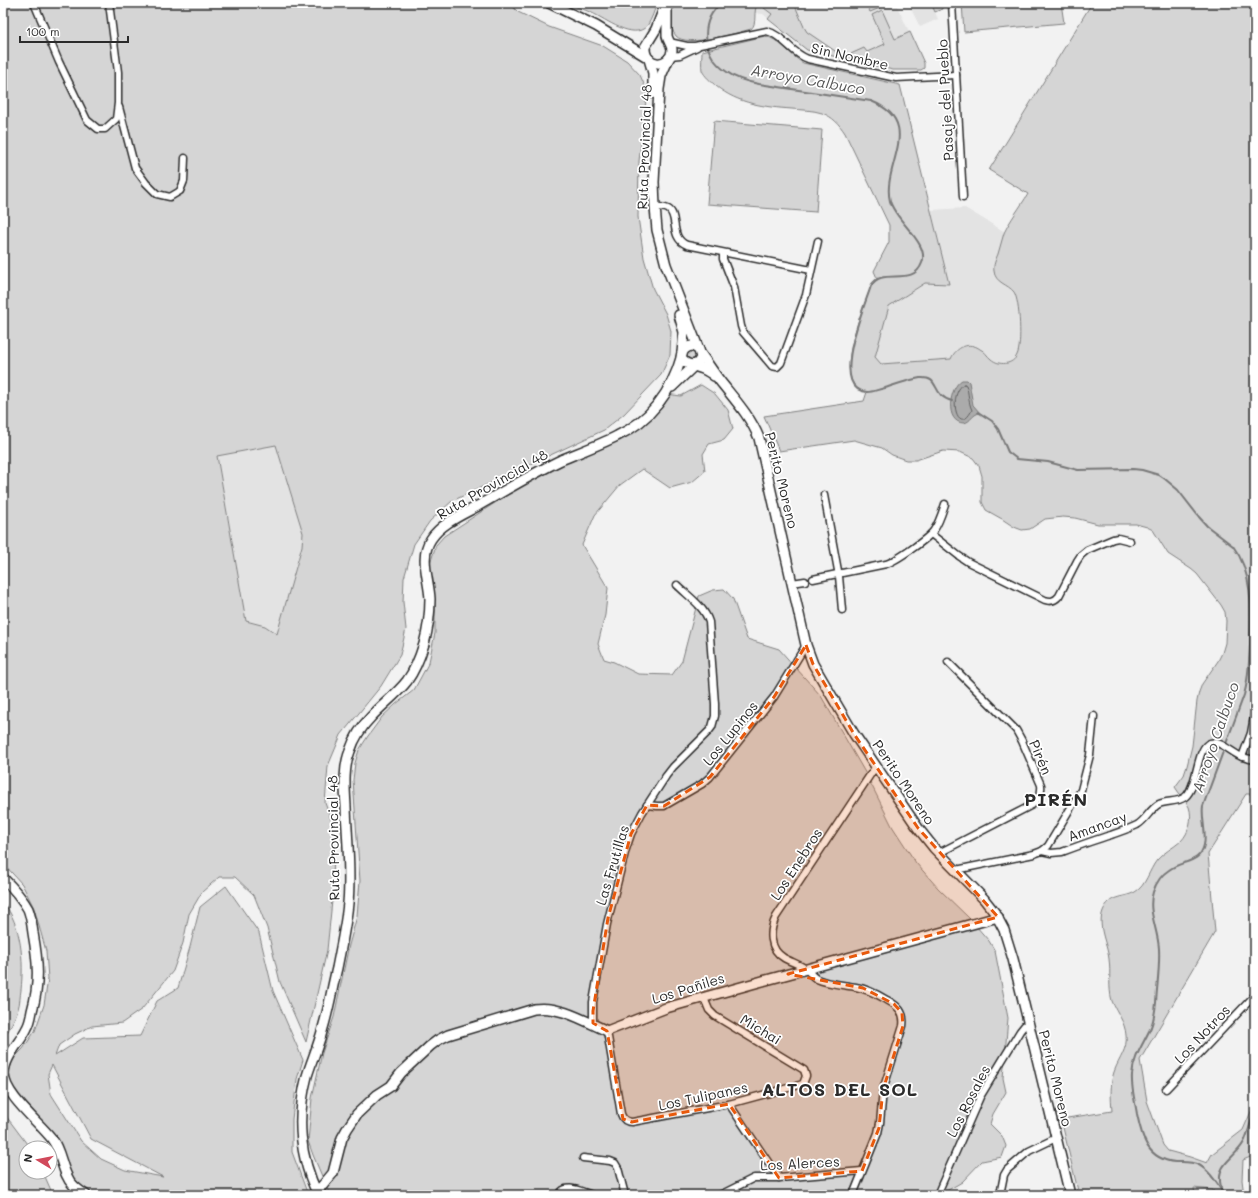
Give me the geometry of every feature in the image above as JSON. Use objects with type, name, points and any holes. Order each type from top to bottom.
[{"type":"main road","points":[[549,3],[618,38],[653,63],[659,64],[670,57]]},
{"type":"main road","name":"Ruta Provincial 48","points":[[666,394],[676,373],[682,354],[684,340],[683,328],[659,259],[653,231],[649,176],[654,78],[645,47],[656,29],[667,3]]},
{"type":"main road","name":"Ruta Provincial 48","points":[[318,1194],[302,1151],[300,1123],[307,1079],[326,1019],[343,940],[348,903],[349,862],[345,792],[346,764],[349,753],[361,730],[370,718],[392,698],[415,669],[424,643],[430,614],[430,596],[425,562],[427,549],[431,539],[449,522],[561,460],[618,436],[631,428],[651,412],[697,359],[666,265],[652,207],[659,89],[661,76],[672,50],[668,42],[667,3]]},
{"type":"main road","points":[[618,38],[637,43],[660,37],[668,42]]},
{"type":"main road","points":[[689,347],[696,347],[697,359],[684,362],[682,354],[685,349],[689,347]]},
{"type":"main road","name":"Perito Moreno","points":[[697,359],[708,372],[719,380]]},
{"type":"main road","name":"Perito Moreno","points":[[697,359],[719,380],[743,408],[759,438],[806,645],[809,656],[815,668],[854,734],[918,828],[938,853],[987,902],[998,917],[1010,950],[1056,1138],[1068,1195]]},
{"type":"main road","points":[[3,878],[13,888],[28,909],[37,954],[38,979],[36,999],[28,1028],[7,1061],[4,1074],[8,1087],[19,1104],[56,1146],[69,1180],[78,1190],[86,1195]]},
{"type":"main road","name":"Los Pañiles","points":[[607,1031],[666,1008],[998,917]]},
{"type":"main road","points":[[318,1194],[333,1173],[340,1143],[347,1128],[357,1114],[377,1095],[388,1088],[401,1073],[430,1046],[443,1038],[534,1009],[543,1008],[553,1009],[593,1023],[607,1031]]},
{"type":"street","points":[[34,3],[59,62],[87,120],[98,129],[105,129],[116,119],[118,103],[118,72],[109,3]]},
{"type":"street","name":"Pasaje del Pueblo","points":[[952,3],[963,197]]},
{"type":"street","name":"Sin Nombre","points":[[668,42],[686,46],[701,45],[767,31],[775,34],[799,55],[808,59],[896,78],[956,76]]},
{"type":"street","name":"Sin Nombre","points":[[670,57],[680,55],[701,45]]},
{"type":"street","points":[[118,103],[135,168],[146,183],[158,194],[170,197],[180,191],[184,180],[185,158]]},
{"type":"street","points":[[652,207],[667,209],[671,212],[676,235],[683,244],[812,270]]},
{"type":"street","points":[[720,252],[735,291],[743,332],[775,368],[779,367],[781,363],[806,295],[818,241]]},
{"type":"street","points":[[824,495],[839,574],[842,610]]},
{"type":"street","points":[[813,579],[892,562],[931,534],[936,528],[945,504]]},
{"type":"street","points":[[931,534],[965,560],[1045,600],[1051,601],[1056,600],[1059,596],[1077,561],[1084,552],[1113,539],[1118,538],[1130,541]]},
{"type":"street","points":[[792,583],[805,581]]},
{"type":"street","name":"Las Frutillas","points":[[593,1023],[594,998],[608,918],[629,841],[638,820],[669,771],[707,734],[712,727],[715,716],[709,622],[701,608],[677,585]]},
{"type":"street","name":"Los Lupinos","points":[[647,805],[664,806],[702,784],[710,777],[774,697],[806,645]]},
{"type":"street","name":"Pirén","points":[[938,853],[1032,805],[1039,797],[1041,789],[1022,741],[1016,730],[948,662]]},
{"type":"street","points":[[1242,757],[1251,733],[1255,711]]},
{"type":"street","points":[[956,870],[1034,854],[1042,851],[1048,846],[1081,790],[1090,755],[1094,716]]},
{"type":"street","name":"Amancay","points":[[1042,851],[1051,853],[1062,852],[1130,828],[1143,820],[1159,804],[1182,799],[1190,790],[1205,746],[1211,743],[1221,745],[1242,757],[1255,760]]},
{"type":"street","name":"Los Enebros","points":[[806,969],[776,952],[772,941],[773,925],[776,917],[876,766]]},
{"type":"street","points":[[806,969],[818,980],[858,987],[877,994],[897,1006],[904,1017],[903,1026],[883,1090],[878,1133],[853,1195]]},
{"type":"street","name":"Los Notros","points":[[1166,1089],[1255,995]]},
{"type":"street","name":"Michai","points":[[704,998],[709,1010],[715,1016],[801,1068],[805,1072],[806,1079]]},
{"type":"street","name":"Los Rosales","points":[[937,1195],[980,1097],[1020,1031],[1028,1024]]},
{"type":"street","name":"Los Tulipanes","points":[[607,1031],[621,1114],[625,1120],[632,1122],[729,1104],[801,1085],[806,1079]]},
{"type":"street","points":[[729,1104],[779,1178]]},
{"type":"street","points":[[1000,1195],[1004,1175],[1007,1170],[1029,1151],[1056,1138]]},
{"type":"street","points":[[583,1158],[610,1161],[615,1163],[618,1168],[625,1195]]},
{"type":"street","name":"Los Alerces","points":[[720,1195],[754,1178],[779,1178],[862,1171]]},
{"type":"street","points":[[559,1194],[567,1188],[592,1195]]},
{"type":"highlighted area","points":[[806,645],[813,664],[854,734],[918,828],[998,917],[788,974],[863,988],[894,1004],[902,1013],[903,1026],[883,1090],[879,1128],[862,1171],[779,1178],[729,1104],[632,1122],[623,1119],[607,1031],[593,1023],[593,1011],[608,918],[631,834],[647,805],[664,806],[710,777],[774,697]]},
{"type":"shaded area","points":[[3,3],[509,3],[518,12],[549,27],[603,46],[627,61],[640,75],[647,91],[639,161],[638,217],[644,258],[653,289],[666,314],[671,331],[670,355],[661,375],[624,414],[604,430],[452,501],[430,521],[414,544],[404,578],[403,602],[406,629],[400,655],[381,686],[341,735],[328,766],[325,803],[333,825],[334,856],[332,901],[327,950],[306,1042],[280,982],[267,928],[254,895],[235,877],[219,877],[202,892],[189,914],[183,943],[173,971],[142,1009],[122,1023],[92,1026],[75,1034],[59,1045],[55,1056],[83,1038],[140,1036],[157,1001],[178,988],[200,907],[226,886],[259,933],[273,991],[303,1060],[297,1079],[292,1119],[292,1152],[308,1195],[91,1195],[73,1180],[58,1154],[58,1140],[50,1140],[11,1085],[9,1073],[12,1060],[23,1049],[35,1031],[44,1005],[48,979],[46,951],[34,908],[22,884],[3,863]],"holes":[[[276,445],[303,533],[302,546],[277,634],[265,626],[246,621],[217,456]],[[52,1065],[91,1139],[163,1177],[125,1170],[101,1159],[81,1141],[51,1094],[48,1074]]]},
{"type":"shaded area","points":[[566,3],[657,3],[652,18],[647,26],[641,30],[634,31],[627,30]]},
{"type":"shaded area","points":[[672,3],[758,3],[755,10],[754,24],[751,29],[724,36],[690,41],[676,36],[672,29]]},
{"type":"shaded area","points":[[758,3],[898,3],[896,4],[924,63],[924,68],[921,70],[893,70],[806,50],[763,14],[754,13],[755,7]]},
{"type":"shaded area","points":[[767,3],[794,3],[807,32],[844,57],[864,48],[867,52],[885,44],[872,15],[882,10],[895,39],[910,32],[924,63],[924,68],[921,70],[893,70],[807,50],[768,19],[772,14],[764,8]]},
{"type":"shaded area","points":[[866,3],[878,3],[880,8],[870,12]]},
{"type":"shaded area","points":[[908,3],[931,3],[938,19],[920,27]]},
{"type":"shaded area","points":[[931,3],[942,3],[942,9],[935,12]]},
{"type":"shaded area","points":[[962,3],[1061,3],[1064,23],[964,32]]},
{"type":"shaded area","points":[[1092,3],[1255,3],[1255,794],[1246,794],[1208,854],[1215,932],[1140,1060],[1147,1101],[1163,1145],[1168,1151],[1207,1163],[1212,1154],[1243,1130],[1253,1107],[1255,1106],[1255,1139],[1253,1156],[1243,1160],[1242,1180],[1244,1195],[1214,1195],[1213,1190],[1194,1188],[1195,1195],[1079,1195],[1061,1119],[1112,1111],[1112,1081],[1114,1072],[1126,1045],[1126,1035],[1124,1026],[1112,1001],[1109,959],[1102,929],[1101,917],[1109,902],[1113,899],[1135,892],[1142,886],[1157,860],[1181,841],[1188,830],[1191,816],[1189,807],[1175,787],[1184,775],[1187,766],[1192,746],[1199,692],[1202,684],[1218,661],[1225,643],[1225,612],[1197,574],[1168,554],[1153,530],[1147,527],[1136,524],[1098,524],[1075,518],[1063,517],[1045,519],[1030,529],[1022,530],[1014,527],[986,510],[982,502],[982,476],[979,466],[973,458],[960,452],[943,451],[916,460],[906,460],[892,455],[882,448],[854,440],[779,451],[764,416],[864,401],[867,392],[856,386],[850,376],[849,361],[856,327],[871,286],[877,278],[874,271],[889,242],[889,225],[845,133],[833,119],[815,111],[762,106],[743,101],[724,92],[716,86],[706,77],[702,70],[702,51],[765,36],[775,40],[803,63],[900,85],[949,284],[925,283],[889,306],[875,357],[881,364],[951,359],[959,348],[967,345],[982,350],[998,363],[1009,363],[1015,358],[1019,350],[1020,333],[1018,304],[1014,292],[999,281],[995,275],[994,267],[1004,233],[1028,194],[989,170]]},
{"type":"shaded area","points":[[714,121],[822,130],[816,212],[707,204]]},
{"type":"shaded area","points":[[965,208],[1005,232],[995,264],[994,273],[995,277],[1013,291],[1018,301],[1020,344],[1017,356],[1010,363],[1000,363],[992,360],[981,349],[970,345],[965,345],[956,350],[951,359],[881,364],[875,357],[889,306],[925,283],[949,284],[931,210]]},
{"type":"shaded area","points":[[689,351],[693,351],[695,352],[695,360],[689,361],[686,358],[686,354]]},
{"type":"shaded area","points":[[701,385],[715,394],[728,410],[733,429],[724,440],[709,444],[703,454],[705,471],[692,482],[670,488],[642,469],[620,485],[595,515],[582,545],[608,588],[605,615],[598,644],[604,659],[614,662],[638,674],[672,675],[682,661],[699,596],[713,590],[724,589],[733,599],[747,639],[779,649],[821,696],[867,776],[892,826],[916,863],[938,888],[970,919],[989,941],[995,951],[1008,1018],[1003,1078],[1006,1092],[993,1114],[990,1124],[1002,1136],[1006,1146],[1002,1157],[982,1161],[962,1182],[943,1193],[943,1195],[330,1195],[308,1141],[312,1098],[322,1053],[334,1017],[349,945],[357,916],[360,881],[353,780],[355,763],[359,750],[368,736],[382,717],[414,690],[429,662],[435,633],[435,605],[431,585],[430,564],[436,545],[444,536],[561,460],[646,422],[665,404],[666,394],[681,396]]},
{"type":"shaded area","points":[[276,445],[302,528],[303,537],[302,546],[278,634],[265,626],[246,621],[217,455]]},
{"type":"shaded area","points":[[3,902],[9,911],[18,933],[22,956],[22,979],[19,1007],[14,1021],[3,1039]]},
{"type":"shaded area","points":[[3,1112],[24,1140],[18,1140],[18,1180],[46,1180],[53,1195],[3,1195]]},
{"type":"water","points":[[962,380],[967,380],[969,382],[973,405],[980,413],[964,423],[953,417],[951,411],[954,390]]},
{"type":"waterway","name":"Arroyo Calbuco","points":[[721,3],[709,20],[706,29],[706,39],[708,48],[713,57],[719,65],[734,77],[759,84],[871,101],[887,110],[896,121],[899,133],[898,146],[889,188],[890,201],[893,209],[917,240],[923,255],[922,263],[918,270],[912,274],[905,276],[882,277],[876,280],[871,286],[852,345],[850,377],[856,388],[867,392],[872,392],[911,380],[925,378],[934,383],[938,392],[942,396],[952,401]]},
{"type":"waterway","name":"Arroyo Calbuco","points":[[978,412],[992,421],[998,429],[1008,452],[1017,459],[1048,462],[1078,470],[1133,469],[1159,475],[1178,490],[1207,526],[1233,546],[1245,569],[1251,607],[1249,664],[1246,689],[1203,806],[1205,840],[1202,851],[1195,859],[1174,867],[1166,872],[1159,880],[1153,892],[1151,906],[1158,942],[1159,956],[1156,1003],[1152,1024],[1134,1062],[1132,1075],[1137,1114],[1141,1131],[1147,1146],[1158,1157],[1166,1160],[1175,1162],[1190,1162],[1199,1165],[1210,1174],[1224,1195]]},
{"type":"waterway","points":[[1221,1187],[1220,1179],[1223,1167],[1244,1142],[1255,1112]]},
{"type":"district","name":"PIRÉN","points":[[1056,799]]},
{"type":"district","name":"ALTOS DEL SOL","points":[[840,1089]]}]
